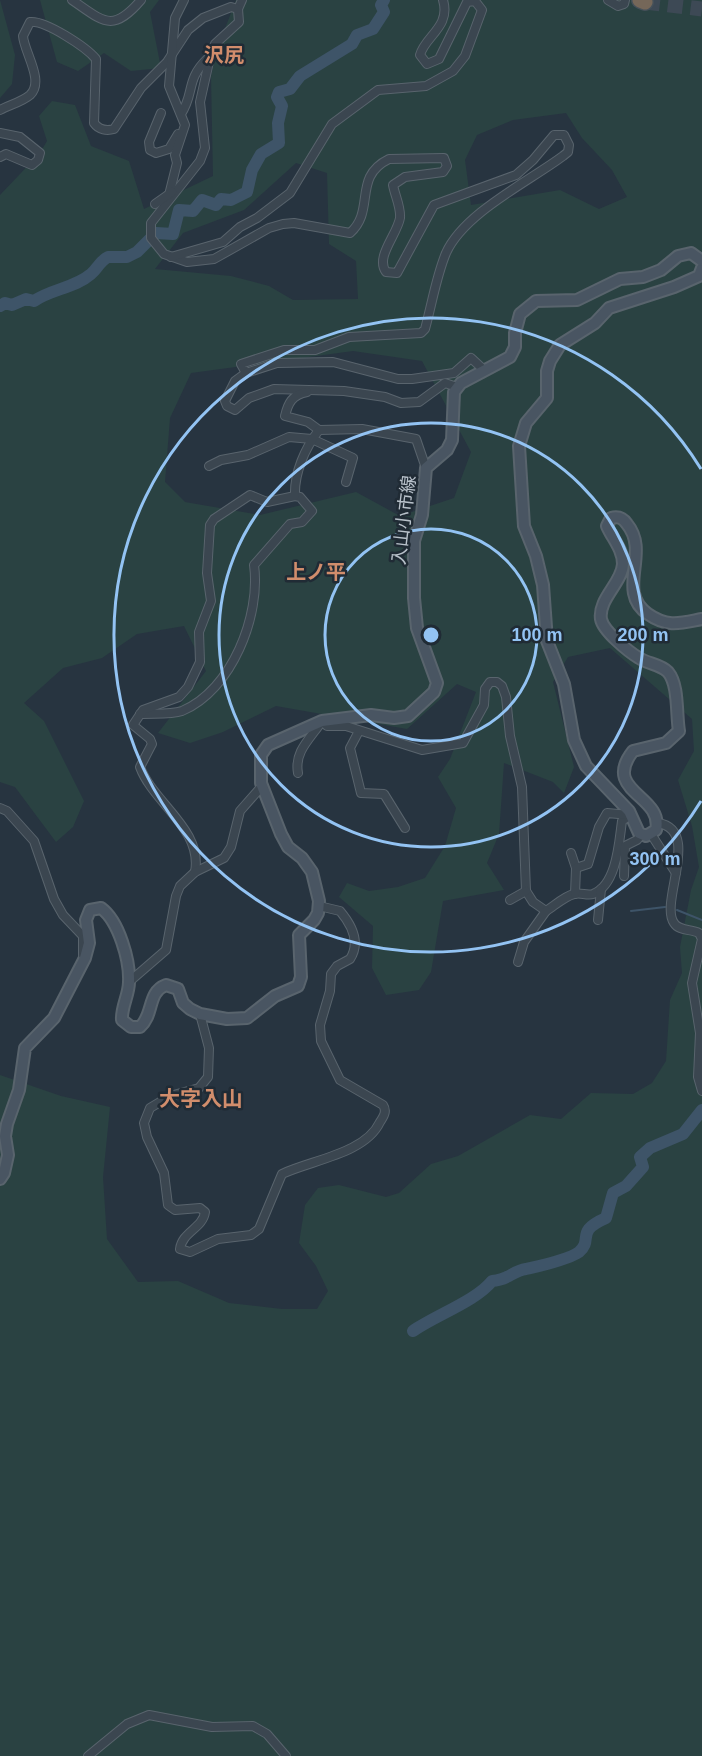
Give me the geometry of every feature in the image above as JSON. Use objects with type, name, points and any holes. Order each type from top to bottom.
[{"type":"main road","points":[[458,387],[510,357],[515,346],[515,333],[520,314],[536,301],[577,300],[620,279],[643,277],[661,270],[678,256],[691,253],[702,261]]},
{"type":"main road","points":[[702,268],[699,276],[674,287],[609,308],[595,323],[560,345],[547,371],[547,398],[526,423],[519,446],[524,526],[539,565],[543,585],[547,641],[564,684],[574,740],[586,766],[630,814],[633,825],[646,834],[658,823],[654,811],[624,780],[623,771],[633,751],[666,743],[679,731],[675,692],[669,673],[657,664],[639,658],[608,634],[601,619],[605,602],[623,564],[620,550],[607,526],[611,518],[621,518],[626,522],[637,543],[632,591],[640,608],[667,624],[681,625],[702,620]]},
{"type":"main road","name":"入山小市線","points":[[319,906],[312,872],[302,858],[288,847],[262,786],[259,769],[263,749],[322,721],[370,715],[394,718],[408,716],[434,692],[437,683],[417,628],[414,598],[414,542],[422,515],[426,468],[447,450],[452,440],[452,402],[458,387]]},
{"type":"main road","points":[[0,1179],[4,1173],[8,1155],[5,1136],[7,1124],[20,1090],[25,1048],[54,1018],[86,958],[89,943],[86,920],[90,910],[101,908],[110,914],[120,940],[129,982],[122,1020],[131,1027],[140,1027],[145,1024],[154,995],[166,985],[177,989],[183,1003],[200,1014],[227,1019],[248,1018],[275,996],[298,986],[301,977],[299,935],[314,920],[319,906]]},
{"type":"street","points":[[72,0],[99,20],[107,21],[126,18],[141,0]]},
{"type":"street","points":[[169,195],[177,163],[175,155],[185,125],[169,86],[175,18],[184,0]]},
{"type":"street","points":[[242,0],[238,9],[240,22],[215,44],[209,57],[200,102],[205,148],[200,161],[154,218],[150,229],[151,238],[164,254],[188,262],[214,259],[269,228],[283,224],[294,223],[350,233],[363,214],[366,180],[382,163],[389,159],[444,158],[447,166],[443,172],[405,177],[393,185],[400,217],[392,241],[382,258],[382,264],[386,272],[397,273],[434,205],[516,175],[533,160],[554,135],[564,135],[569,141],[568,152],[485,211],[453,240],[446,253],[425,329],[420,333],[349,337],[315,350],[284,350],[241,364],[246,373]]},
{"type":"street","points":[[171,257],[223,242],[240,227],[257,218],[290,193],[332,124],[378,90],[426,86],[453,70],[469,48],[482,10],[476,1],[467,2],[439,59],[428,64],[420,56],[434,36],[445,13],[443,0]]},
{"type":"street","points":[[608,0],[618,6],[624,4],[625,0]]},
{"type":"street","points":[[0,110],[24,99],[34,88],[35,78],[22,36],[30,22],[39,23],[71,39],[96,59],[94,123],[105,130],[114,129],[141,87],[173,54],[188,30],[203,18],[231,7],[238,9]]},
{"type":"street","points":[[181,114],[187,104],[193,75],[209,57]]},
{"type":"street","points":[[160,112],[149,141],[150,150],[156,153],[169,148],[183,131]]},
{"type":"street","points":[[0,133],[20,137],[40,153],[38,160],[32,165],[6,154],[0,157]]},
{"type":"street","points":[[154,204],[178,188]]},
{"type":"street","points":[[458,387],[445,382],[419,402],[401,403],[385,397],[310,389],[274,389],[249,398],[235,410],[227,406],[225,401],[235,381],[246,373],[277,363],[333,362],[398,379],[454,373],[471,358],[484,370]]},
{"type":"street","points":[[310,389],[288,403],[285,416],[308,422],[319,430],[362,429],[416,439],[426,468]]},
{"type":"street","points":[[295,496],[295,480],[312,438],[319,430]]},
{"type":"street","points":[[209,466],[221,460],[248,455],[289,437],[312,438],[353,458],[346,482]]},
{"type":"street","points":[[138,714],[179,712],[195,704],[217,684],[229,668],[251,612],[256,583],[254,565],[290,524],[302,522],[312,511],[300,497],[267,502],[250,495],[214,519],[210,525],[207,573],[211,601],[198,632],[200,662],[179,697],[138,714],[133,725],[150,739],[152,744],[140,767],[193,846],[197,861],[195,872]]},
{"type":"street","points":[[298,773],[299,756],[310,735],[322,721],[327,726],[346,726],[422,750],[463,742],[484,705],[485,689],[490,682],[497,682],[502,686],[510,736],[522,787],[526,891],[533,902],[546,911]]},
{"type":"street","points":[[359,731],[350,748],[361,793],[384,794],[405,828]]},
{"type":"street","points":[[129,982],[166,950],[180,886],[195,872],[220,861],[228,853],[240,811],[262,786]]},
{"type":"street","points":[[0,808],[7,811],[34,841],[54,899],[63,915],[83,936],[83,956],[86,958]]},
{"type":"street","points":[[576,868],[588,864],[599,827],[607,813],[630,814]]},
{"type":"street","points":[[518,962],[524,942],[546,911],[574,894],[590,895],[601,889],[610,876],[621,841],[622,821],[630,814]]},
{"type":"street","points":[[658,823],[670,826],[676,834],[676,874],[671,910],[673,922],[679,929],[699,933],[702,939],[692,983],[700,1033],[699,1077],[702,1091]]},
{"type":"street","points":[[624,876],[624,846],[646,834],[676,874]]},
{"type":"street","points":[[571,853],[576,868],[574,894]]},
{"type":"street","points":[[598,920],[601,889]]},
{"type":"street","points":[[510,900],[526,891]]},
{"type":"street","points":[[200,1014],[208,1041],[208,1077],[199,1088],[170,1096],[150,1108],[144,1123],[147,1137],[162,1167],[168,1205],[175,1210],[200,1208],[205,1212],[202,1221],[181,1244],[180,1249],[185,1252],[194,1251],[218,1239],[254,1234],[260,1229],[282,1174],[347,1149],[372,1134],[384,1114],[383,1105],[340,1080],[321,1041],[320,1025],[330,990],[331,974],[338,966],[350,959],[355,944],[354,932],[340,911],[319,906]]},
{"type":"street","points":[[88,1756],[127,1724],[149,1715],[212,1727],[253,1726],[267,1734],[286,1756]]},
{"type":"green space","points":[[0,0],[15,55],[12,84],[0,98]]},
{"type":"green space","points":[[40,0],[159,0],[150,12],[161,68],[131,71],[104,53],[78,71],[57,62]]},
{"type":"green space","points":[[236,0],[702,0],[702,1756],[0,1756],[0,1075],[61,1096],[110,1107],[103,1177],[107,1239],[138,1282],[178,1281],[229,1303],[282,1309],[317,1309],[328,1291],[316,1266],[299,1243],[305,1205],[318,1188],[339,1185],[386,1197],[399,1193],[431,1164],[458,1156],[530,1115],[561,1119],[591,1093],[633,1094],[652,1083],[666,1061],[670,1000],[682,973],[680,947],[691,890],[699,867],[692,826],[678,780],[694,751],[692,719],[610,648],[568,657],[553,682],[574,767],[564,793],[553,782],[504,763],[499,834],[487,863],[504,890],[443,901],[431,972],[419,990],[386,995],[372,968],[373,926],[339,897],[347,883],[369,891],[398,887],[425,878],[445,846],[456,808],[438,777],[450,759],[476,692],[457,684],[407,729],[276,706],[223,732],[190,743],[158,733],[206,671],[184,626],[137,634],[102,658],[63,668],[24,703],[44,721],[84,801],[73,827],[56,842],[15,787],[0,782],[0,195],[40,153],[47,141],[39,116],[52,101],[75,105],[91,146],[129,161],[144,209],[213,176],[211,77],[216,52]],"holes":[[[566,113],[582,138],[612,170],[627,197],[599,209],[560,190],[471,205],[465,160],[477,135],[513,120]],[[296,163],[327,173],[329,244],[356,261],[358,299],[293,300],[269,286],[231,276],[155,269],[183,233],[244,210]],[[353,351],[422,361],[471,452],[454,498],[400,516],[356,492],[260,515],[185,502],[165,482],[170,418],[191,373]]]},
{"type":"waterway","points":[[0,306],[5,303],[12,305],[26,299],[34,301],[85,279],[108,257],[127,257],[137,252],[156,233],[173,234],[179,210],[193,211],[202,200],[216,205],[221,199],[231,200],[247,192],[252,170],[261,154],[279,143],[278,123],[282,106],[277,97],[279,92],[290,89],[300,76],[352,44],[357,35],[373,29],[384,12],[381,5],[384,0]]},
{"type":"waterway","points":[[631,911],[665,907]]},
{"type":"waterway","points":[[677,910],[702,920]]},
{"type":"waterway","points":[[413,1331],[476,1295],[492,1281],[503,1279],[521,1270],[561,1260],[579,1252],[585,1243],[590,1227],[606,1218],[613,1193],[626,1186],[643,1167],[640,1157],[650,1148],[683,1134],[702,1110]]},
{"type":"tunnel","points":[[645,2],[702,9]]},
{"type":"district","name":"沢尻","points":[[224,55]]},
{"type":"district","name":"上ノ平","points":[[316,572]]},
{"type":"district","name":"大字入山","points":[[201,1098]]}]
